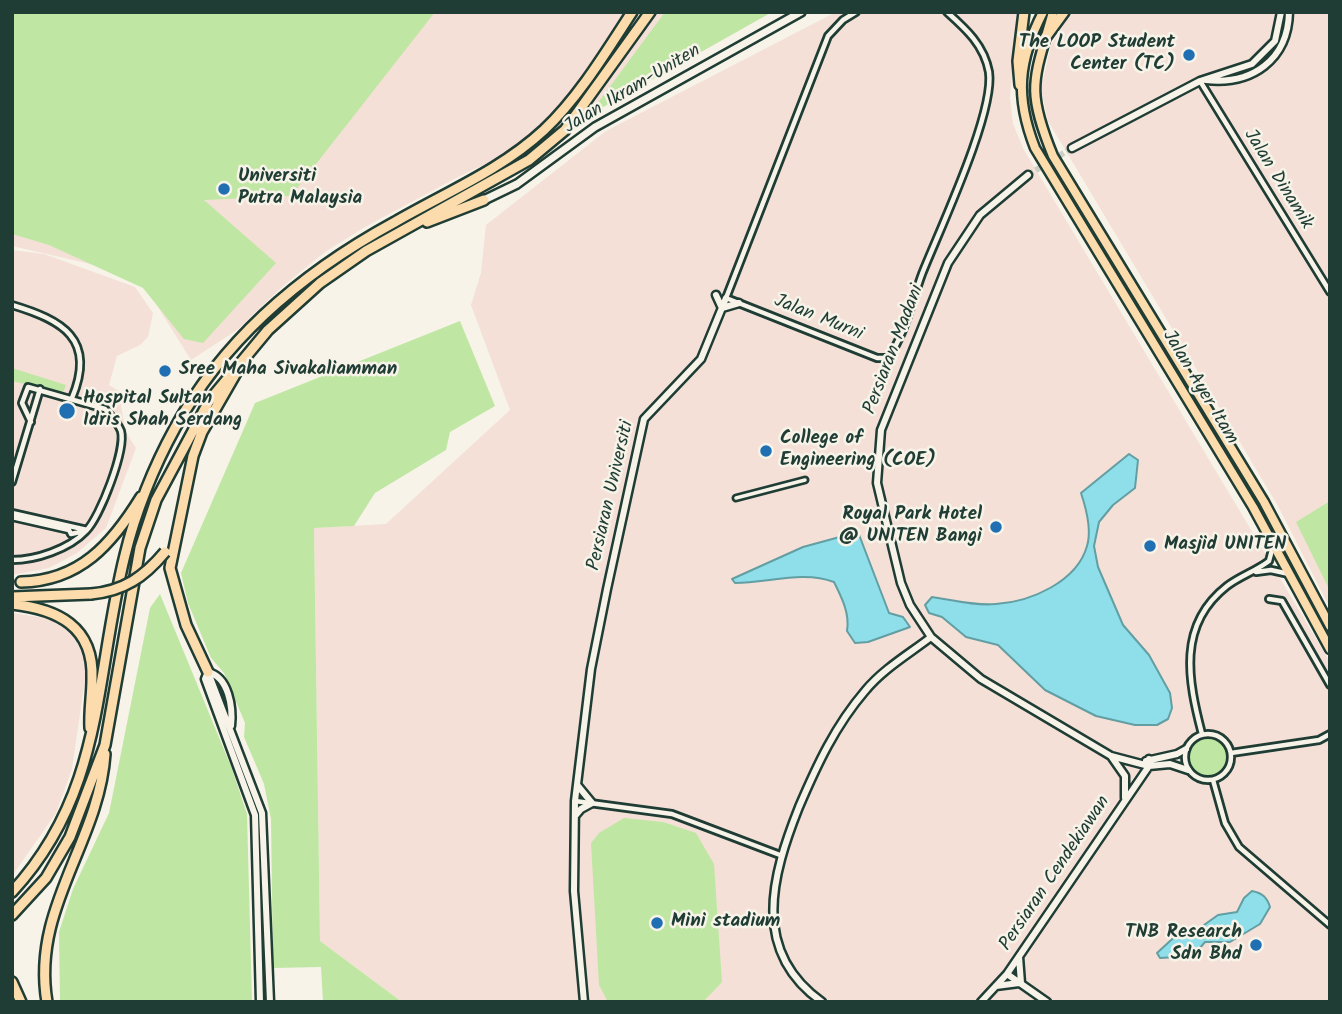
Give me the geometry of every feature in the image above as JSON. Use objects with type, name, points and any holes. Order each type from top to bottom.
[{"type":"highway","points":[[12,892],[37,865],[64,819],[81,781],[125,553],[174,430],[195,396],[277,300],[334,258],[479,176],[526,145],[562,111],[632,12]]},
{"type":"highway","points":[[47,1002],[46,941],[57,898],[88,832],[103,780],[105,746],[140,548],[156,499],[188,435],[214,393],[297,301],[366,251],[519,167],[565,130],[650,12]]},
{"type":"highway","points":[[1020,85],[1018,61],[1024,12]]},
{"type":"highway","points":[[1045,38],[1064,12]]},
{"type":"highway","points":[[403,230],[484,201]]},
{"type":"highway","points":[[208,672],[186,625],[170,568],[193,456],[202,432],[235,378],[243,358]]},
{"type":"highway","points":[[16,582],[54,578],[78,569],[100,554],[116,536],[153,478]]},
{"type":"highway","points":[[12,597],[91,594],[124,587],[139,578],[174,539]]},
{"type":"highway","points":[[12,604],[51,611],[80,634],[93,677],[89,714],[91,740]]},
{"type":"highway","points":[[12,915],[46,878],[70,837],[105,746]]},
{"type":"highway","points":[[12,982],[21,1002]]},
{"type":"main road","name":"Jalan Ikram-Uniten","points":[[484,201],[517,184],[595,127],[801,12]]},
{"type":"main road","points":[[1020,85],[1040,12]]},
{"type":"main road","name":"Jalan Ayer Itam","points":[[1056,12],[1045,38],[1033,89],[1039,122],[1053,156],[1264,502],[1330,626]]},
{"type":"main road","name":"Jalan Ayer Itam","points":[[1020,85],[1025,124],[1034,148],[1253,507],[1330,649]]},
{"type":"street","name":"Persiaran Universiti","points":[[584,1002],[574,891],[575,801],[591,669],[639,433],[644,419],[701,359],[828,36],[843,20],[856,12]]},
{"type":"street","name":"Jalan Murni","points":[[726,298],[877,358],[888,358],[983,118],[989,74],[983,51],[970,32],[947,12]]},
{"type":"street","points":[[1072,148],[1202,80],[1252,64],[1266,53],[1275,41],[1281,12]]},
{"type":"street","points":[[1202,80],[1237,79],[1258,73],[1272,62],[1287,32],[1289,12]]},
{"type":"street","name":"Jalan Dinamik","points":[[1202,80],[1330,292]]},
{"type":"street","name":"Persiaran Madani","points":[[1028,175],[979,215],[948,263],[881,430],[877,482],[883,519],[901,583],[910,604],[932,637],[981,679],[1111,755],[1170,764],[1188,770]]},
{"type":"street","points":[[716,295],[722,308],[739,303]]},
{"type":"street","points":[[12,304],[55,320],[65,328],[77,347],[81,367],[72,398]]},
{"type":"street","points":[[12,560],[26,560],[72,543],[87,530],[97,518],[114,475],[121,435],[114,419],[105,409],[28,387],[22,403],[31,422]]},
{"type":"street","points":[[12,482],[40,389]]},
{"type":"street","points":[[736,498],[805,480]]},
{"type":"street","points":[[12,515],[76,535],[79,528],[87,530]]},
{"type":"street","points":[[1202,734],[1192,696],[1188,657],[1193,630],[1206,606],[1227,586],[1269,561],[1273,545]]},
{"type":"street","points":[[1254,572],[1271,570],[1290,575]]},
{"type":"street","points":[[1269,599],[1282,601],[1330,685]]},
{"type":"street","points":[[822,1002],[796,977],[778,941],[772,895],[780,855],[829,741],[870,685],[932,637]]},
{"type":"street","points":[[260,1002],[255,815],[205,679],[208,672],[219,678],[233,707],[231,728],[262,813],[270,1002]]},
{"type":"street","points":[[1147,762],[1177,754],[1202,734],[1219,736],[1231,753]]},
{"type":"street","points":[[1231,753],[1319,740],[1330,734]]},
{"type":"street","points":[[1186,748],[1185,761],[1188,770],[1200,779],[1213,780],[1226,771],[1231,753]]},
{"type":"street","points":[[1111,755],[1125,776],[1125,799]]},
{"type":"street","name":"Persiaran Cendekiawan","points":[[981,1002],[1007,974],[1147,762]]},
{"type":"street","points":[[1213,780],[1225,823],[1239,847],[1330,925]]},
{"type":"street","points":[[577,785],[592,803]]},
{"type":"street","points":[[575,801],[672,814],[780,855]]},
{"type":"street","points":[[575,816],[592,803]]},
{"type":"street","points":[[1019,956],[1021,984]]},
{"type":"street","points":[[1007,974],[1047,1002]]},
{"type":"street","points":[[996,986],[1021,984]]},
{"type":"shaded area","name":"Universiti Putra Malaysia","points":[[12,12],[772,12],[589,115],[458,177],[365,227],[325,252],[282,287],[237,330],[191,360],[138,275],[12,246]]},
{"type":"shaded area","points":[[836,12],[1017,12],[1010,98],[1013,124],[1024,150],[1330,662],[1330,1002],[402,1002],[320,941],[314,528],[386,524],[510,410],[471,305],[481,273],[486,225],[606,131]]},
{"type":"shaded area","points":[[1072,12],[1330,12],[1330,608],[1278,506],[1048,121],[1041,89],[1051,45]]},
{"type":"shaded area","name":"Hospital Sultan Idris Shah Serdang","points":[[12,250],[44,254],[135,287],[153,313],[148,337],[140,345],[117,356],[109,385],[119,391],[125,431],[136,448],[106,528],[77,553],[49,568],[12,575]]},
{"type":"shaded area","points":[[12,613],[51,619],[72,631],[87,665],[72,769],[56,813],[12,876]]},
{"type":"green space","name":"Universiti Putra Malaysia","points":[[12,12],[435,12],[291,196],[204,200],[276,263],[203,343],[184,339],[143,288],[49,245],[12,234]]},
{"type":"green space","points":[[665,12],[772,12],[589,115]]},
{"type":"green space","points":[[460,321],[495,406],[450,432],[446,450],[375,493],[354,526],[314,528],[320,941],[402,1002],[323,1002],[321,967],[273,968],[271,819],[264,784],[244,737],[245,723],[224,673],[211,658],[188,603],[181,573],[255,403]]},
{"type":"green space","points":[[12,368],[66,385],[63,393],[12,381]]},
{"type":"green space","points":[[1330,501],[1330,591],[1296,522]]},
{"type":"green space","points":[[160,594],[232,769],[247,814],[252,1002],[60,1002],[59,932],[73,889],[109,813],[150,608]]},
{"type":"green space","points":[[1207,737],[1221,743],[1227,757],[1221,771],[1207,777],[1193,771],[1187,757],[1193,743]]},
{"type":"green space","name":"Mini stadium","points":[[624,818],[663,822],[696,833],[714,864],[722,982],[703,1002],[608,1002],[599,985],[591,843],[599,833]]},
{"type":"water","points":[[1129,454],[1138,460],[1135,488],[1113,505],[1099,522],[1094,546],[1098,567],[1123,625],[1149,655],[1170,693],[1172,708],[1168,719],[1157,725],[1135,725],[1096,716],[1045,690],[998,645],[966,637],[942,617],[929,613],[925,605],[932,597],[980,604],[1009,602],[1037,594],[1063,580],[1082,559],[1087,546],[1088,519],[1081,493]]},
{"type":"water","points":[[858,532],[889,613],[903,617],[910,627],[868,642],[855,643],[847,631],[846,612],[834,582],[810,577],[735,583],[732,579],[803,547]]},
{"type":"water","points":[[1252,891],[1264,896],[1270,907],[1260,924],[1230,942],[1205,942],[1193,956],[1160,958],[1157,953],[1183,929],[1197,930],[1218,915],[1237,912],[1244,898]]},
{"type":"tunnel","points":[[1028,175],[1072,148]]},
{"type":"place","name":"The LOOP Student Center (TC)","points":[[1189,55]]},
{"type":"place","name":"Universiti Putra Malaysia","points":[[224,189]]},
{"type":"place","name":"Sree Maha Sivakaliamman","points":[[165,371]]},
{"type":"place","name":"Hospital Sultan Idris Shah Serdang","points":[[67,411]]},
{"type":"place","name":"College of Engineering (COE)","points":[[766,451]]},
{"type":"place","name":"Royal Park Hotel @ UNITEN Bangi","points":[[996,527]]},
{"type":"place","name":"Masjid UNITEN","points":[[1150,546]]},
{"type":"place","name":"Mini stadium","points":[[657,923]]},
{"type":"place","name":"TNB Research Sdn Bhd","points":[[1256,945]]}]
